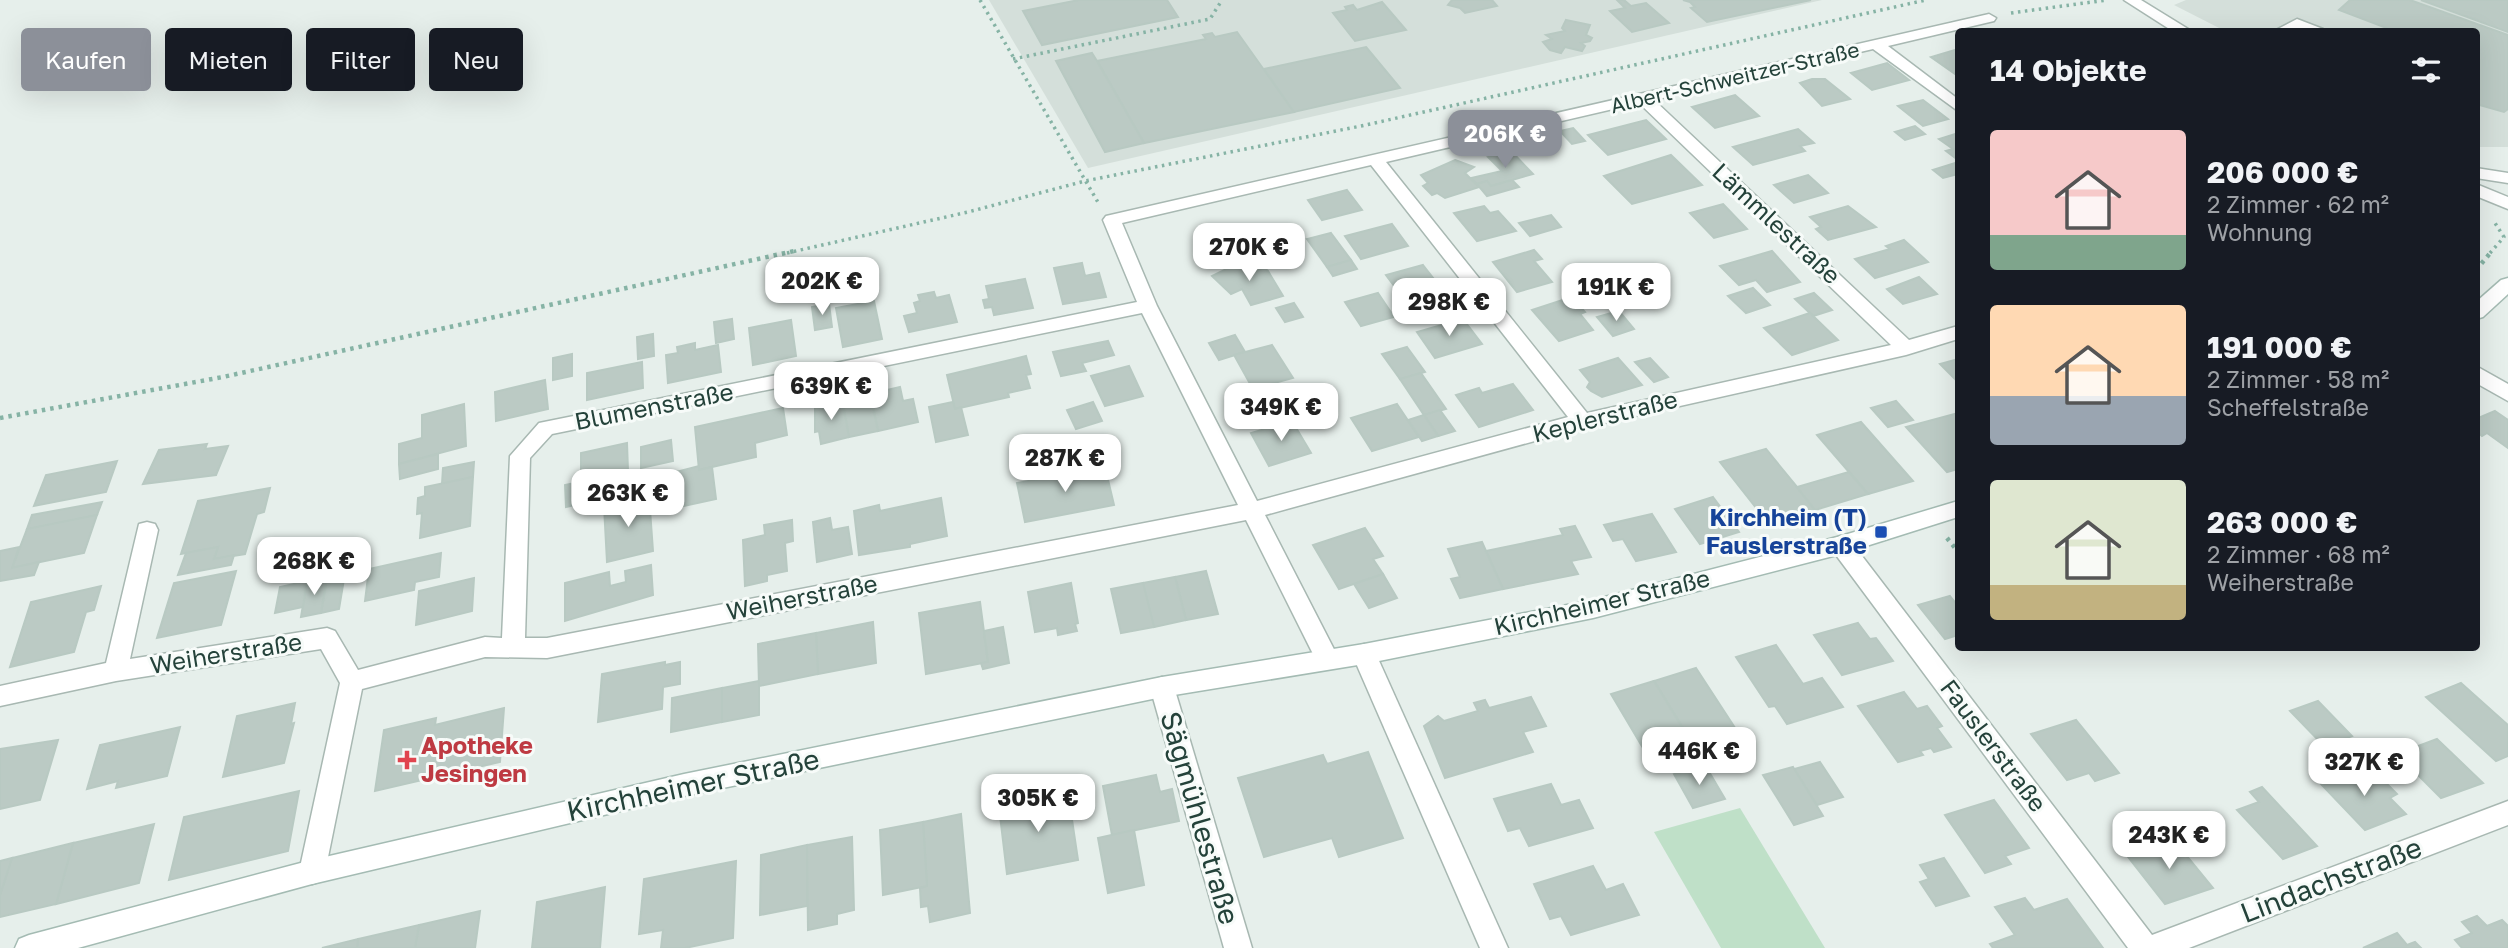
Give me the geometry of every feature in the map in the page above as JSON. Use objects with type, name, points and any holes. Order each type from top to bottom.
[{"type":"street","points":[[2131,0],[2179,28]]},
{"type":"street","name":"Albert-Schweitzer-Straße","points":[[1148,306],[1112,220],[1374,158],[1645,100],[1989,18]]},
{"type":"street","points":[[2287,28],[2297,23],[2309,28]]},
{"type":"street","points":[[1877,45],[1955,104]]},
{"type":"street","name":"Lämmlestraße","points":[[1645,100],[1906,348]]},
{"type":"street","points":[[1374,158],[1582,421]]},
{"type":"street","points":[[2480,174],[2508,178]]},
{"type":"street","points":[[2480,192],[2505,210]]},
{"type":"street","points":[[2480,309],[2508,284]]},
{"type":"street","points":[[1148,306],[1327,659]]},
{"type":"street","name":"Blumenstraße","points":[[513,645],[520,456],[546,428],[1148,306]]},
{"type":"street","name":"Keplerstraße","points":[[1253,510],[1582,421],[1906,348],[1955,333]]},
{"type":"street","points":[[2480,376],[2508,394]]},
{"type":"street","name":"Weiherstraße","points":[[0,696],[116,671],[327,638],[352,682],[485,646],[547,648],[1253,510]]},
{"type":"street","name":"Kirchheimer Straße","points":[[29,948],[312,872],[684,785],[1162,687],[1364,654],[1593,609],[1841,545],[1955,510]]},
{"type":"street","name":"Weiherstraße","points":[[116,671],[148,530]]},
{"type":"street","name":"Fauslerstraße","points":[[1841,545],[2146,948]]},
{"type":"street","points":[[1364,654],[1494,948]]},
{"type":"street","points":[[312,872],[352,682]]},
{"type":"street","name":"Sägmühlestraße","points":[[1162,687],[1238,948]]},
{"type":"street","name":"Lindachstraße","points":[[2154,948],[2508,813]]},
{"type":"path","points":[[980,0],[1085,181]]},
{"type":"path","points":[[1013,59],[1209,19],[1222,0]]},
{"type":"path","points":[[0,418],[223,377],[583,299],[968,212],[1085,181],[1361,126],[1926,0]]},
{"type":"path","points":[[1989,18],[2043,6],[2077,7],[2107,0]]},
{"type":"path","points":[[2480,265],[2504,237],[2494,222],[2505,210]]},
{"type":"shaded area","points":[[989,0],[1822,0],[1088,168]]},
{"type":"shaded area","points":[[2186,0],[2508,0],[2508,147],[2480,147],[2480,28],[2219,28],[2174,5]]},
{"type":"green space","points":[[1740,808],[1825,948],[1721,948],[1654,832]]},
{"type":"building","points":[[1079,0],[1167,0],[1178,17],[1042,45],[1023,11]]},
{"type":"building","points":[[1452,0],[1492,0],[1497,6],[1465,13],[1460,8],[1448,5]]},
{"type":"building","points":[[1617,0],[1624,0],[1631,6],[1646,3],[1669,23],[1632,32],[1610,11],[1625,8]]},
{"type":"building","points":[[1683,0],[1811,0],[1707,22],[1691,8],[1695,7],[1690,2]]},
{"type":"building","points":[[2350,0],[2410,0],[2508,35],[2508,109],[2504,112],[2480,105],[2480,28],[2386,28],[2339,10]]},
{"type":"building","points":[[2421,0],[2508,0],[2508,32]]},
{"type":"building","points":[[1382,2],[1406,30],[1355,41],[1333,13],[1347,10],[1345,7],[1353,5],[1357,10]]},
{"type":"building","points":[[1566,20],[1590,25],[1586,35],[1592,38],[1581,43],[1585,46],[1582,51],[1565,47],[1561,53],[1550,50],[1543,42],[1552,39],[1546,35],[1565,31],[1562,28]]},
{"type":"building","points":[[1237,32],[1294,112],[1144,143],[1097,61],[1206,39],[1203,35],[1212,33],[1215,37]]},
{"type":"building","points":[[1366,47],[1400,88],[1294,112],[1264,69]]},
{"type":"building","points":[[1955,50],[1955,74],[1931,57]]},
{"type":"building","points":[[1092,53],[1144,143],[1105,152],[1056,61]]},
{"type":"building","points":[[1887,63],[1909,80],[1872,90],[1851,73]]},
{"type":"building","points":[[1825,79],[1850,99],[1822,106],[1800,83]]},
{"type":"building","points":[[1735,95],[1759,116],[1715,128],[1692,107]]},
{"type":"building","points":[[1923,100],[1948,119],[1923,126],[1898,106]]},
{"type":"building","points":[[1646,120],[1666,139],[1608,155],[1588,135]]},
{"type":"building","points":[[1915,126],[1925,134],[1905,140],[1895,132]]},
{"type":"building","points":[[1573,128],[1585,141],[1572,144],[1560,131]]},
{"type":"building","points":[[1798,129],[1814,143],[1800,146],[1805,151],[1753,165],[1733,147]]},
{"type":"building","points":[[1955,134],[1955,158],[1946,151],[1953,149],[1939,139]]},
{"type":"building","points":[[1511,151],[1533,174],[1491,186],[1487,181],[1477,184],[1471,178],[1502,171],[1488,157]]},
{"type":"building","points":[[1671,155],[1702,185],[1632,204],[1604,176]]},
{"type":"building","points":[[1455,160],[1474,167],[1465,173],[1479,187],[1445,198],[1437,193],[1432,195],[1423,186],[1428,183],[1421,175]]},
{"type":"building","points":[[1955,163],[1955,175],[1943,178],[1933,170]]},
{"type":"building","points":[[1808,175],[1828,193],[1794,203],[1774,185]]},
{"type":"building","points":[[1512,180],[1519,187],[1487,196],[1477,184],[1487,181],[1491,186]]},
{"type":"building","points":[[1347,190],[1362,210],[1322,220],[1308,200]]},
{"type":"building","points":[[1723,204],[1747,229],[1714,238],[1690,213]]},
{"type":"building","points":[[1484,206],[1490,213],[1498,211],[1516,231],[1477,241],[1454,213]]},
{"type":"building","points":[[1848,206],[1876,227],[1828,240],[1816,229],[1821,227],[1810,217]]},
{"type":"building","points":[[1551,215],[1561,227],[1530,236],[1519,223]]},
{"type":"building","points":[[1392,224],[1408,246],[1361,259],[1345,236]]},
{"type":"building","points":[[1331,233],[1351,260],[1327,267],[1307,239]]},
{"type":"building","points":[[1904,240],[1928,262],[1875,278],[1855,259],[1890,249],[1886,246]]},
{"type":"building","points":[[1534,250],[1542,259],[1534,261],[1552,282],[1517,292],[1493,262]]},
{"type":"building","points":[[1772,251],[1800,282],[1767,292],[1756,280],[1739,285],[1720,266]]},
{"type":"building","points":[[1351,260],[1357,269],[1333,276],[1327,267]]},
{"type":"building","points":[[1243,261],[1257,271],[1264,268],[1268,271],[1283,296],[1251,305],[1242,289],[1231,294],[1212,276]]},
{"type":"building","points":[[1082,263],[1085,276],[1099,273],[1106,297],[1063,304],[1054,268]]},
{"type":"building","points":[[1423,265],[1444,292],[1416,300],[1411,292],[1401,295],[1386,275]]},
{"type":"building","points":[[1919,277],[1937,294],[1903,304],[1887,289]]},
{"type":"building","points":[[1025,279],[1033,308],[994,315],[992,307],[985,308],[983,300],[989,299],[986,286]]},
{"type":"building","points":[[1753,288],[1770,305],[1746,313],[1728,296]]},
{"type":"building","points":[[934,292],[936,298],[949,295],[957,322],[909,332],[904,316],[917,313],[914,303],[920,301],[918,295]]},
{"type":"building","points":[[1378,293],[1394,317],[1361,326],[1345,302]]},
{"type":"building","points":[[1814,293],[1832,310],[1813,316],[1795,299]]},
{"type":"building","points":[[1572,297],[1585,312],[1580,314],[1593,330],[1559,341],[1532,310]]},
{"type":"building","points":[[874,301],[882,339],[843,347],[836,308]]},
{"type":"building","points":[[1294,303],[1303,317],[1285,322],[1276,308]]},
{"type":"building","points":[[829,304],[832,327],[815,330],[812,307]]},
{"type":"building","points":[[1619,311],[1634,329],[1613,336],[1597,317]]},
{"type":"building","points":[[1810,313],[1838,340],[1792,355],[1764,328]]},
{"type":"building","points":[[732,319],[734,339],[716,343],[714,322]]},
{"type":"building","points":[[1463,319],[1482,344],[1435,358],[1417,332]]},
{"type":"building","points":[[791,320],[796,356],[753,365],[749,328]]},
{"type":"building","points":[[653,334],[654,356],[638,359],[637,337]]},
{"type":"building","points":[[1235,335],[1245,352],[1219,360],[1209,343]]},
{"type":"building","points":[[1108,341],[1114,355],[1082,363],[1086,371],[1061,376],[1053,352]]},
{"type":"building","points":[[695,343],[695,350],[718,345],[721,372],[668,383],[666,355],[678,353],[677,347]]},
{"type":"building","points":[[1272,345],[1293,378],[1253,389],[1234,355]]},
{"type":"building","points":[[1407,347],[1425,372],[1400,379],[1382,354]]},
{"type":"building","points":[[572,354],[572,376],[553,380],[553,358]]},
{"type":"building","points":[[1026,356],[1031,374],[1026,375],[1030,388],[1008,393],[1009,397],[955,409],[947,375]]},
{"type":"building","points":[[1618,358],[1642,385],[1602,397],[1591,391],[1587,387],[1590,382],[1580,370]]},
{"type":"building","points":[[1650,358],[1668,377],[1654,382],[1635,362]]},
{"type":"building","points":[[1955,360],[1955,379],[1940,364]]},
{"type":"building","points":[[642,362],[643,388],[587,400],[587,373]]},
{"type":"building","points":[[1129,366],[1143,396],[1105,406],[1091,376]]},
{"type":"building","points":[[1421,373],[1446,409],[1424,415],[1400,379]]},
{"type":"building","points":[[545,380],[548,409],[496,421],[495,392]]},
{"type":"building","points":[[1513,384],[1533,410],[1479,427],[1456,395],[1479,388],[1482,393]]},
{"type":"building","points":[[900,387],[903,401],[913,399],[918,422],[878,431],[870,394]]},
{"type":"building","points":[[870,394],[878,431],[849,437],[842,400]]},
{"type":"building","points":[[842,400],[849,437],[821,444],[819,431],[815,432],[815,406]]},
{"type":"building","points":[[1896,401],[1913,420],[1888,427],[1871,408]]},
{"type":"building","points":[[953,402],[955,409],[961,407],[968,435],[936,442],[929,407]]},
{"type":"building","points":[[1093,402],[1102,421],[1076,429],[1067,410]]},
{"type":"building","points":[[464,404],[466,446],[399,464],[399,444],[422,438],[422,415]]},
{"type":"building","points":[[1397,404],[1419,437],[1372,451],[1351,418]]},
{"type":"building","points":[[783,408],[787,435],[755,443],[756,457],[699,470],[695,427]]},
{"type":"building","points":[[1440,410],[1455,431],[1438,436],[1424,415]]},
{"type":"building","points":[[2495,411],[2508,420],[2508,448],[2487,433],[2480,434],[2480,417]]},
{"type":"building","points":[[1955,414],[1955,470],[1947,472],[1906,427]]},
{"type":"building","points":[[1424,415],[1438,436],[1422,441],[1408,420]]},
{"type":"building","points":[[1292,421],[1311,453],[1269,466],[1251,433]]},
{"type":"building","points":[[1861,422],[1913,481],[1868,494],[1817,435]]},
{"type":"building","points":[[671,440],[673,461],[641,468],[641,447]]},
{"type":"building","points":[[627,443],[628,471],[581,481],[581,453]]},
{"type":"building","points":[[207,444],[205,449],[228,446],[216,475],[143,484],[159,450]]},
{"type":"building","points":[[1766,449],[1815,510],[1768,523],[1720,462]]},
{"type":"building","points":[[438,454],[438,469],[400,479],[399,464]]},
{"type":"building","points":[[117,461],[106,492],[34,506],[46,475]]},
{"type":"building","points":[[474,462],[473,477],[442,484],[443,468]]},
{"type":"building","points":[[699,466],[699,470],[712,467],[716,499],[679,507],[676,472]]},
{"type":"building","points":[[1105,467],[1114,505],[1025,522],[1017,483]]},
{"type":"building","points":[[1849,472],[1868,494],[1815,510],[1797,487]]},
{"type":"building","points":[[473,477],[470,526],[420,538],[422,513],[417,514],[418,498],[425,496],[425,487]]},
{"type":"building","points":[[598,478],[598,500],[566,507],[565,485]]},
{"type":"building","points":[[270,488],[264,512],[257,514],[245,554],[214,559],[218,547],[181,554],[198,501]]},
{"type":"building","points":[[649,496],[653,551],[607,562],[604,506]]},
{"type":"building","points":[[1713,497],[1739,532],[1700,544],[1675,509]]},
{"type":"building","points":[[941,498],[947,536],[910,544],[910,547],[859,555],[854,511],[879,505],[880,511]]},
{"type":"building","points":[[102,502],[97,515],[27,529],[32,515]]},
{"type":"building","points":[[1652,514],[1676,552],[1636,561],[1623,539],[1613,541],[1604,525]]},
{"type":"building","points":[[97,515],[84,553],[12,568],[27,529]]},
{"type":"building","points":[[830,518],[832,530],[848,527],[852,554],[817,562],[813,522]]},
{"type":"building","points":[[792,520],[793,541],[785,543],[787,571],[767,575],[767,581],[745,586],[743,540],[765,535],[764,525]]},
{"type":"building","points":[[1575,526],[1591,557],[1571,561],[1578,574],[1503,589],[1486,551],[1563,535],[1560,529]]},
{"type":"building","points":[[1365,528],[1383,556],[1373,559],[1383,574],[1339,589],[1313,545]]},
{"type":"building","points":[[1482,542],[1503,589],[1460,598],[1451,579],[1460,577],[1448,549]]},
{"type":"building","points":[[19,547],[12,568],[39,562],[34,575],[0,581],[0,551]]},
{"type":"building","points":[[218,547],[214,559],[234,555],[231,565],[178,575],[186,553]]},
{"type":"building","points":[[441,553],[439,577],[415,582],[414,590],[365,601],[369,569]]},
{"type":"building","points":[[651,565],[653,595],[565,621],[565,583],[609,572],[610,586],[626,582],[625,571]]},
{"type":"building","points":[[236,571],[221,625],[157,638],[174,583]]},
{"type":"building","points":[[1206,571],[1218,614],[1186,620],[1175,577]]},
{"type":"building","points":[[345,573],[339,609],[321,613],[327,577]]},
{"type":"building","points":[[1383,574],[1397,598],[1369,608],[1354,584]]},
{"type":"building","points":[[327,577],[321,613],[301,617],[307,581]]},
{"type":"building","points":[[1175,577],[1186,620],[1154,627],[1143,583]]},
{"type":"building","points":[[474,578],[472,611],[416,625],[419,591]]},
{"type":"building","points":[[307,581],[303,607],[275,613],[280,587]]},
{"type":"building","points":[[1071,583],[1077,631],[1058,635],[1057,628],[1035,632],[1028,592]]},
{"type":"building","points":[[1143,583],[1154,627],[1121,633],[1111,589]]},
{"type":"building","points":[[101,586],[94,610],[86,612],[74,652],[10,667],[31,602]]},
{"type":"building","points":[[1950,596],[1955,602],[1955,636],[1945,639],[1918,605]]},
{"type":"building","points":[[980,602],[988,662],[926,674],[919,613]]},
{"type":"building","points":[[873,622],[876,663],[818,674],[816,633]]},
{"type":"building","points":[[1858,623],[1870,639],[1876,638],[1893,661],[1842,675],[1814,635]]},
{"type":"building","points":[[1003,627],[1009,663],[983,669],[981,663],[988,662],[984,631]]},
{"type":"building","points":[[816,633],[818,674],[759,686],[758,644]]},
{"type":"building","points":[[1776,645],[1803,684],[1822,678],[1843,707],[1787,724],[1775,706],[1769,707],[1736,657]]},
{"type":"building","points":[[665,662],[665,665],[680,662],[680,684],[663,687],[662,709],[598,722],[602,674]]},
{"type":"building","points":[[1696,668],[1737,731],[1693,745],[1654,681]]},
{"type":"building","points":[[759,681],[759,715],[722,722],[722,688]]},
{"type":"building","points":[[1654,681],[1693,745],[1649,758],[1611,694]]},
{"type":"building","points":[[2461,683],[2508,725],[2508,756],[2496,761],[2426,697]]},
{"type":"building","points":[[722,688],[722,722],[671,732],[672,698]]},
{"type":"building","points":[[1904,692],[1917,709],[1927,706],[1942,726],[1937,728],[1951,747],[1934,752],[1931,748],[1920,751],[1923,755],[1898,762],[1858,706]]},
{"type":"building","points":[[1531,697],[1546,726],[1523,732],[1533,752],[1445,778],[1424,726],[1438,716],[1444,721],[1478,711],[1474,703],[1485,700],[1489,708]]},
{"type":"building","points":[[2318,701],[2352,736],[2324,746],[2290,711]]},
{"type":"building","points":[[295,703],[291,724],[294,723],[284,763],[223,777],[237,716]]},
{"type":"building","points":[[504,708],[500,762],[375,791],[384,730],[436,718],[435,725]]},
{"type":"building","points":[[2076,720],[2119,773],[2095,781],[2089,773],[2067,780],[2031,734]]},
{"type":"building","points":[[180,727],[167,776],[116,788],[118,781],[87,789],[100,745]]},
{"type":"building","points":[[2437,739],[2483,783],[2441,798],[2397,754]]},
{"type":"building","points":[[58,740],[40,800],[0,809],[0,749]]},
{"type":"building","points":[[1368,752],[1403,838],[1339,857],[1332,838],[1264,857],[1238,778],[1323,755],[1327,764]]},
{"type":"building","points":[[1820,762],[1843,797],[1817,805],[1794,769]]},
{"type":"building","points":[[1705,765],[1725,799],[1693,808],[1674,774]]},
{"type":"building","points":[[1793,767],[1823,816],[1794,825],[1763,775]]},
{"type":"building","points":[[2359,767],[2371,779],[2379,776],[2397,794],[2390,798],[2406,814],[2365,830],[2319,782]]},
{"type":"building","points":[[1156,775],[1160,792],[1172,789],[1179,821],[1112,835],[1103,786]]},
{"type":"building","points":[[1551,784],[1561,805],[1579,800],[1593,828],[1529,846],[1520,828],[1508,831],[1494,799]]},
{"type":"building","points":[[2262,787],[2317,846],[2283,859],[2237,810],[2259,802],[2250,792]]},
{"type":"building","points":[[299,791],[288,851],[169,880],[184,817]]},
{"type":"building","points":[[1068,793],[1078,860],[1007,874],[999,807]]},
{"type":"building","points":[[1994,800],[2029,848],[2005,856],[2011,864],[1985,873],[1945,815]]},
{"type":"building","points":[[961,814],[970,913],[930,922],[928,906],[921,907],[920,888],[927,886],[923,822]]},
{"type":"building","points":[[923,822],[927,886],[883,895],[880,830]]},
{"type":"building","points":[[154,824],[139,883],[56,904],[73,843]]},
{"type":"building","points":[[1134,830],[1144,885],[1108,893],[1098,838]]},
{"type":"building","points":[[852,837],[854,910],[837,914],[837,924],[808,930],[807,845]]},
{"type":"building","points":[[2172,838],[2213,888],[2165,904],[2125,853]]},
{"type":"building","points":[[73,843],[56,904],[0,917],[0,895],[12,858]]},
{"type":"building","points":[[807,845],[807,906],[760,915],[761,855]]},
{"type":"building","points":[[12,858],[0,895],[0,861]]},
{"type":"building","points":[[1944,858],[1969,896],[1936,906],[1920,882],[1929,879],[1920,865]]},
{"type":"building","points":[[736,861],[733,938],[685,948],[661,948],[663,930],[639,934],[644,879]]},
{"type":"building","points":[[1593,866],[1606,890],[1623,884],[1639,915],[1571,935],[1561,916],[1550,919],[1534,884]]},
{"type":"building","points":[[605,887],[600,948],[532,948],[537,902]]},
{"type":"building","points":[[2025,898],[2034,910],[2067,899],[2103,948],[1993,948],[1990,944],[2015,935],[1995,907]]},
{"type":"building","points":[[480,911],[475,948],[415,948],[419,925]]},
{"type":"building","points":[[2477,916],[2487,926],[2502,920],[2508,926],[2508,948],[2462,948],[2455,940],[2472,933],[2462,922]]},
{"type":"building","points":[[419,925],[415,948],[357,948],[358,939]]},
{"type":"building","points":[[2397,933],[2407,945],[2415,942],[2421,948],[2363,948]]},
{"type":"building","points":[[358,939],[357,948],[322,948]]},
{"type":"place","name":"Kirchheim (T) Fauslerstraße","points":[[1881,532]]},
{"type":"place","name":"Apotheke Jesingen","points":[[407,760]]}]
